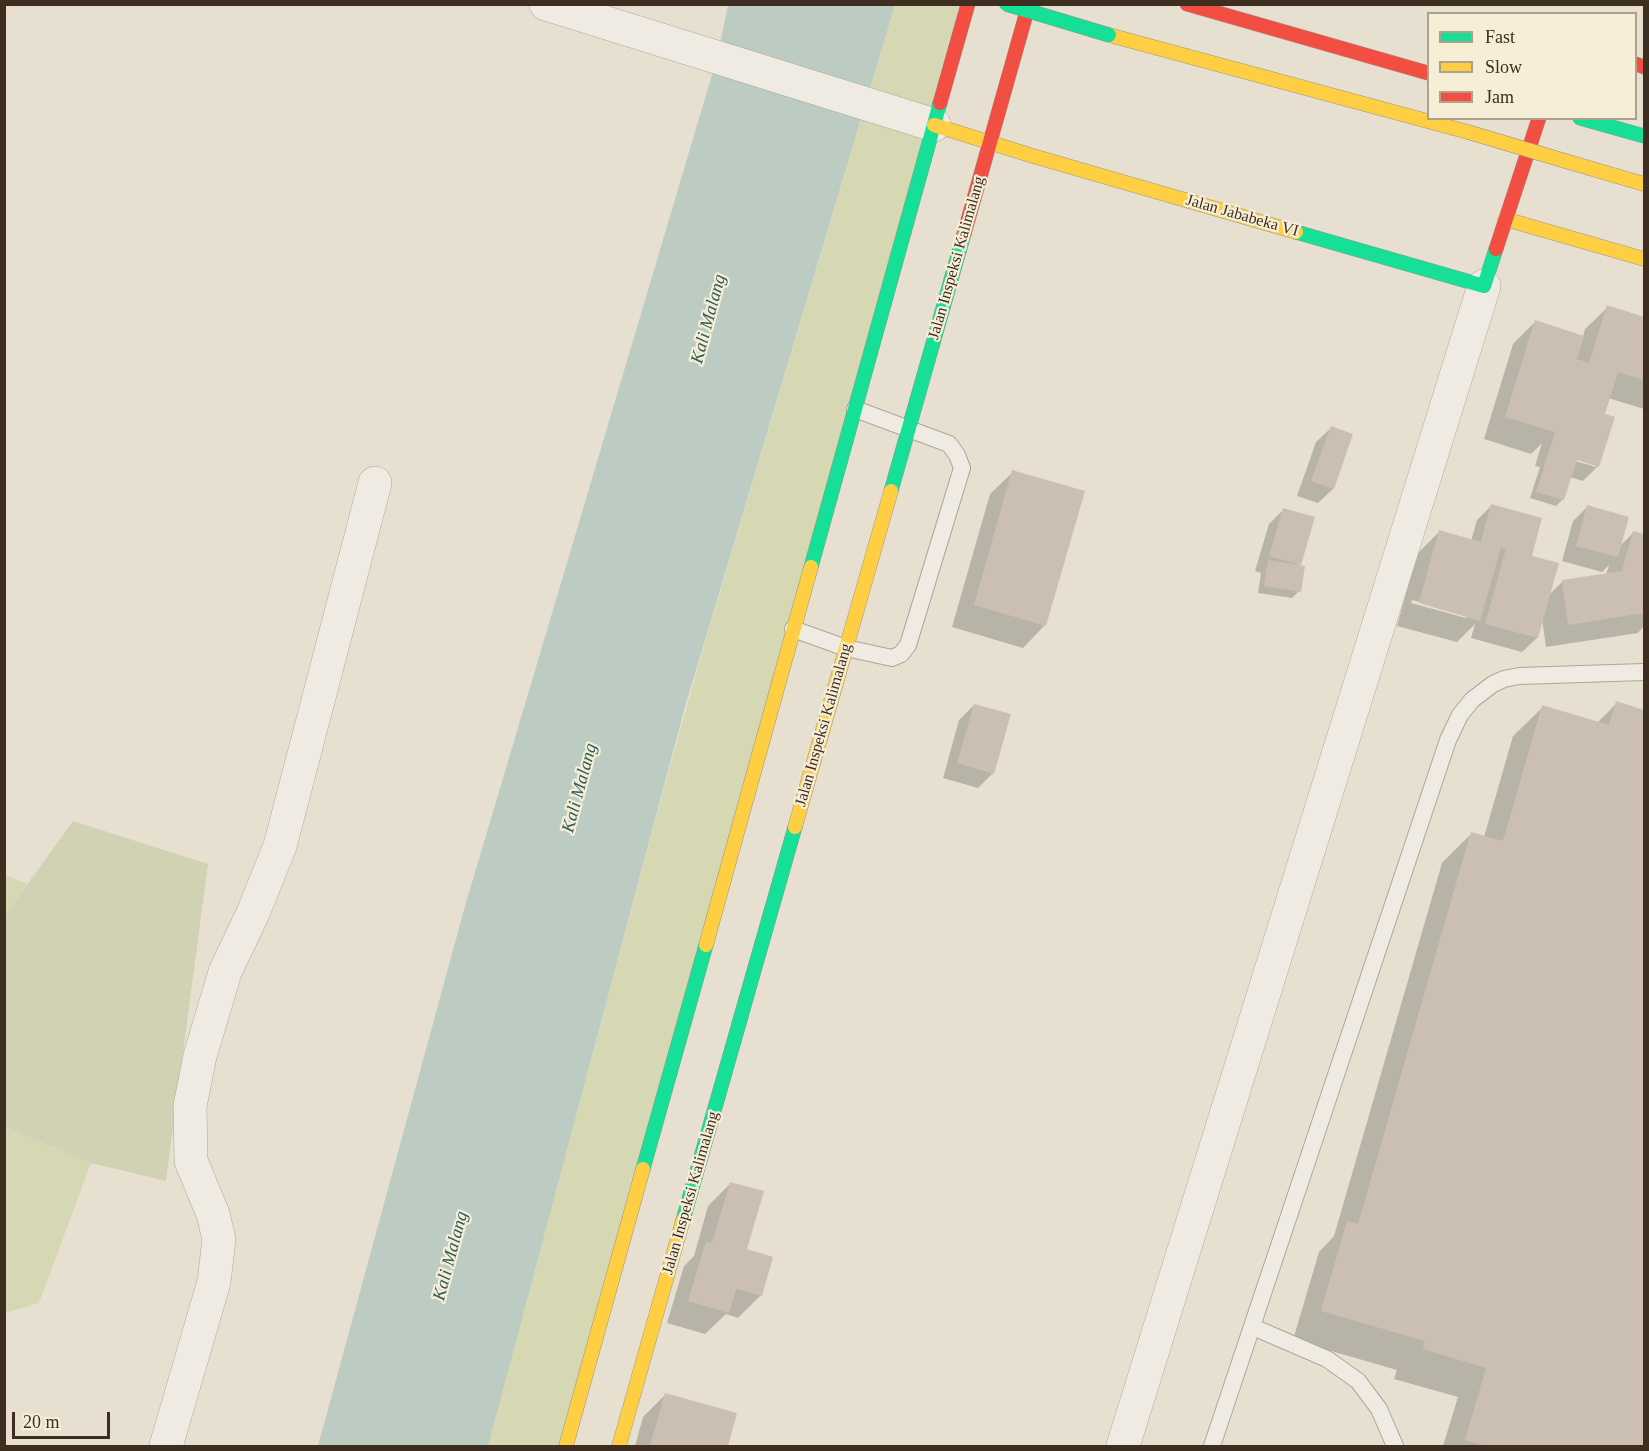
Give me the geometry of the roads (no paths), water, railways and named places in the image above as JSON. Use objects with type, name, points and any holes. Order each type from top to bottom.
[{"type":"main road","points":[[566,1446],[855,409],[923,122],[968,4]]},
{"type":"main road","points":[[1006,4],[1109,36],[1468,132],[1644,184]]},
{"type":"main road","name":"Jalan Inspeksi Kalimalang","points":[[619,1446],[1029,4]]},
{"type":"main road","points":[[1187,4],[1427,73]]},
{"type":"main road","points":[[1484,286],[1538,120]]},
{"type":"main road","points":[[1584,120],[1644,136]]},
{"type":"main road","name":"Jalan Jababeka VI","points":[[923,122],[1484,286]]},
{"type":"main road","points":[[1505,219],[1644,259]]},
{"type":"street","points":[[546,4],[923,122]]},
{"type":"street","points":[[1123,1446],[1484,286]]},
{"type":"street","points":[[166,1446],[214,1282],[219,1239],[213,1214],[191,1161],[190,1106],[200,1056],[225,972],[253,913],[280,846],[375,483]]},
{"type":"lane","points":[[793,629],[846,648],[892,658],[901,654],[908,645],[962,468],[949,444],[855,409]]},
{"type":"lane","points":[[1212,1446],[1448,740],[1460,715],[1472,700],[1493,684],[1504,679],[1519,676],[1644,672]]},
{"type":"lane","points":[[1253,1328],[1327,1359],[1358,1381],[1379,1409],[1395,1446]]},
{"type":"water","points":[[728,5],[895,5],[685,707],[488,1446],[318,1446],[465,906],[717,58]]},
{"type":"waterway","name":"Kali Malang","points":[[443,1285],[676,439]]}]
